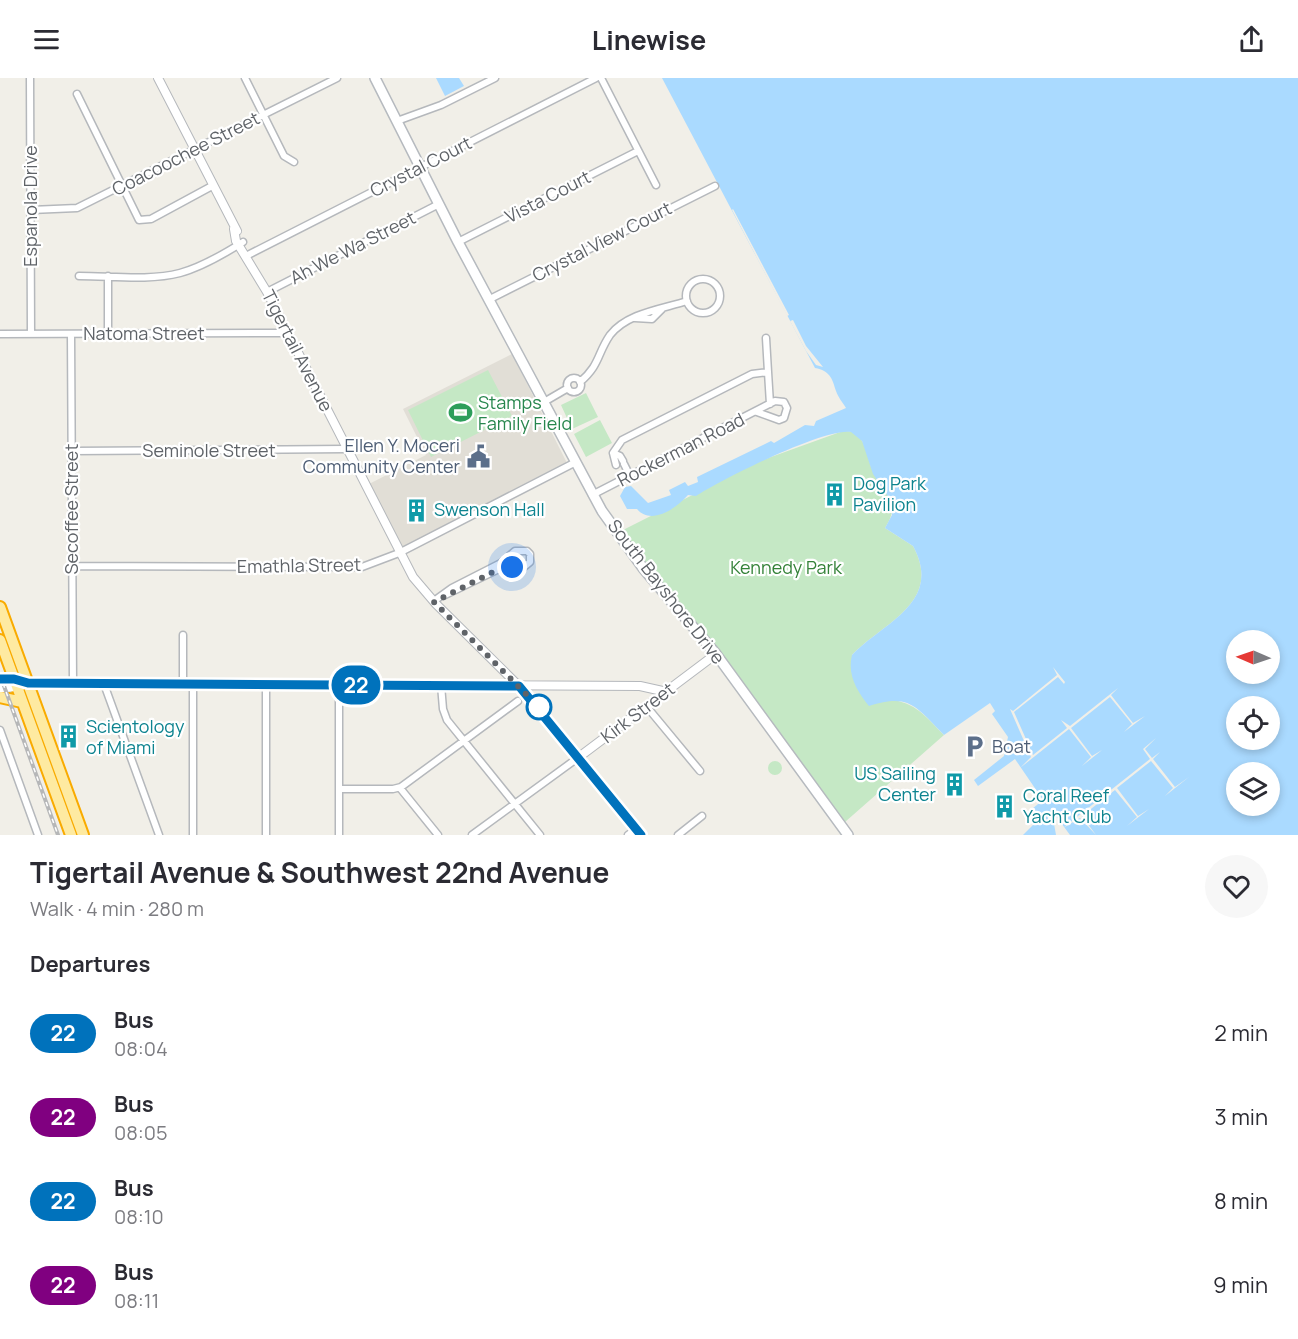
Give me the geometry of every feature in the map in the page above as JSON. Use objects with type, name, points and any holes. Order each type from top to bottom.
[{"type":"highway","points":[[0,607],[20,683],[22,702],[71,835]]},
{"type":"highway","points":[[0,640],[83,835]]},
{"type":"highway","points":[[0,697],[22,702]]},
{"type":"main road","name":"South Bayshore Drive","points":[[375,78],[458,242],[592,495],[630,552],[716,654],[848,835]]},
{"type":"main road","points":[[0,679],[20,683]]},
{"type":"main road","points":[[0,688],[20,683]]},
{"type":"street","name":"Espanola Drive","points":[[30,78],[32,334]]},
{"type":"street","name":"Tigertail Avenue","points":[[158,78],[240,244],[248,254],[399,553],[415,580],[434,602],[533,700],[638,832]]},
{"type":"street","points":[[245,78],[284,156],[294,162]]},
{"type":"street","name":"Coacoochee Street","points":[[31,210],[77,208],[337,78]]},
{"type":"street","points":[[397,121],[441,105],[495,78]]},
{"type":"street","name":"Crystal Court","points":[[248,254],[596,78]]},
{"type":"street","points":[[602,78],[656,185]]},
{"type":"street","points":[[77,94],[136,217],[143,221],[212,186]]},
{"type":"street","name":"Vista Court","points":[[458,242],[639,151]]},
{"type":"street","name":"Crystal View Court","points":[[490,299],[715,186]]},
{"type":"street","name":"Ah We Wa Street","points":[[267,292],[439,204]]},
{"type":"street","points":[[79,276],[177,273],[197,266],[240,244]]},
{"type":"street","points":[[108,276],[108,334]]},
{"type":"street","points":[[699,279],[709,279],[719,288],[719,302],[711,311],[696,312],[687,301],[688,288],[699,279]]},
{"type":"street","points":[[544,402],[568,388],[572,392],[578,391],[580,381],[596,367],[612,334],[635,318],[687,301]]},
{"type":"street","name":"Natoma Street","points":[[0,334],[287,333]]},
{"type":"street","name":"Secoffee Street","points":[[71,334],[73,683]]},
{"type":"street","points":[[757,412],[775,420],[784,418],[787,408],[784,402],[777,401],[770,404],[766,339]]},
{"type":"street","points":[[622,480],[613,453],[620,442],[748,375],[768,372]]},
{"type":"street","name":"Rockerman Road","points":[[592,495],[770,404]]},
{"type":"street","name":"Seminole Street","points":[[72,451],[346,449]]},
{"type":"street","points":[[613,453],[620,456],[630,476]]},
{"type":"street","name":"Emathla Street","points":[[72,566],[355,568],[371,565],[399,553],[574,463]]},
{"type":"street","points":[[434,602],[452,588],[501,563],[514,551],[526,551],[530,554],[531,559],[527,566],[504,567],[442,596]]},
{"type":"street","points":[[183,635],[183,684]]},
{"type":"street","name":"Kirk Street","points":[[472,835],[716,654]]},
{"type":"street","points":[[495,685],[502,670]]},
{"type":"street","points":[[20,683],[539,685],[645,687],[667,692]]},
{"type":"street","points":[[104,684],[159,835]]},
{"type":"street","points":[[193,684],[193,835]]},
{"type":"street","points":[[266,684],[266,835]]},
{"type":"street","points":[[339,685],[339,835]]},
{"type":"street","points":[[441,685],[445,715],[540,835]]},
{"type":"street","points":[[533,700],[539,685]]},
{"type":"street","points":[[339,789],[400,788],[518,701]]},
{"type":"street","points":[[647,707],[700,771]]},
{"type":"street","points":[[0,730],[38,835]]},
{"type":"street","points":[[400,788],[438,835]]},
{"type":"street","points":[[678,835],[702,816]]},
{"type":"street","points":[[628,835],[638,832]]},
{"type":"shaded area","points":[[512,354],[567,463],[401,548],[369,484],[426,455],[403,409]]},
{"type":"green space","name":"Stamps Family Field","points":[[488,370],[512,416],[431,457],[408,410]]},
{"type":"green space","points":[[586,393],[598,417],[572,429],[561,405]]},
{"type":"green space","points":[[600,420],[612,443],[586,457],[574,434]]},
{"type":"green space","name":"Kennedy Park","points":[[843,431],[850,431],[860,438],[874,474],[889,496],[892,512],[885,528],[913,546],[921,566],[921,583],[915,597],[905,610],[852,655],[889,700],[913,707],[944,735],[845,822],[682,607],[639,556],[623,530],[760,461]]},
{"type":"green space","points":[[775,761],[780,763],[782,768],[780,773],[775,775],[770,773],[768,768],[770,763]]},
{"type":"water","points":[[436,78],[459,78],[464,86],[445,96]]},
{"type":"water","points":[[662,78],[1298,78],[1298,835],[1070,835],[1056,816],[1053,818],[1056,835],[1023,835],[1047,811],[1032,820],[1027,813],[1043,800],[1015,759],[978,786],[974,780],[1004,756],[1008,737],[992,714],[995,711],[990,703],[944,735],[911,705],[894,701],[869,706],[852,676],[852,655],[905,610],[915,597],[921,583],[921,566],[913,546],[885,528],[892,515],[891,501],[873,474],[862,441],[851,432],[819,438],[773,456],[696,496],[688,495],[664,513],[649,516],[637,509],[627,509],[620,496],[625,487],[631,486],[648,503],[671,495],[669,490],[685,482],[688,486],[698,482],[697,477],[771,441],[774,443],[805,425],[814,426],[816,421],[846,408],[830,376],[815,368]]},
{"type":"pier","points":[[733,209],[789,315],[787,316]]},
{"type":"pier","points":[[793,320],[806,346],[823,367],[816,365],[806,351],[790,321]]},
{"type":"pier","points":[[1053,667],[1065,682],[1064,684],[1058,677],[1014,712],[1033,755],[1067,728],[1061,720],[1070,726],[1118,688],[1111,695],[1133,723],[1145,716],[1124,732],[1132,724],[1110,697],[1071,728],[1092,756],[1102,750],[1082,766],[1091,757],[1069,729],[1020,768],[1031,757],[1010,709],[1013,711],[1057,675]]},
{"type":"pier","points":[[1156,738],[1145,749],[1152,758],[1160,752],[1153,759],[1175,787],[1189,777],[1165,796],[1173,788],[1151,761],[1117,788],[1138,816],[1149,809],[1127,826],[1137,817],[1115,790],[1082,816],[1096,835],[1080,818],[1063,828],[1150,759],[1143,749]]},
{"type":"railway","points":[[0,675],[58,835]]},
{"type":"bus line","name":"22","points":[[0,679],[14,679],[28,683],[519,686],[539,707],[641,835]]},
{"type":"place","name":"Stamps Family Field","points":[[460,413]]},
{"type":"place","name":"Ellen Y. Moceri Community Center","points":[[478,456]]},
{"type":"place","name":"Dog Park Pavilion","points":[[835,494]]},
{"type":"place","name":"Swenson Hall","points":[[416,510]]},
{"type":"place","name":"Scientology of Miami","points":[[68,737]]},
{"type":"place","name":"Boat","points":[[974,747]]},
{"type":"place","name":"US Sailing Center","points":[[954,784]]},
{"type":"place","name":"Coral Reef Yacht Club","points":[[1005,806]]},
{"type":"route","points":[[512,567],[501,568],[434,602],[539,707]]}]
